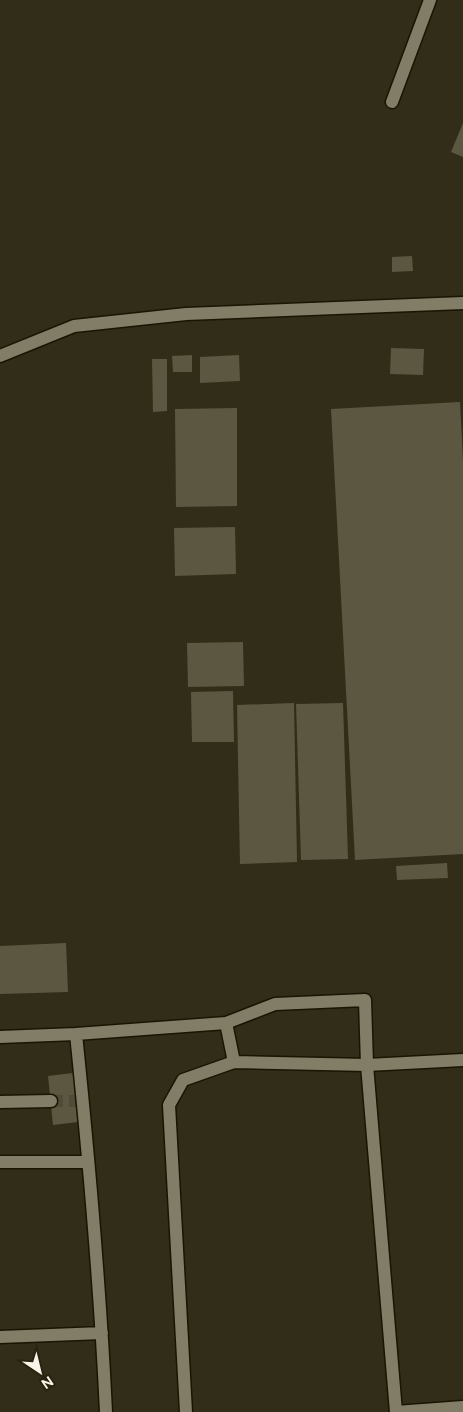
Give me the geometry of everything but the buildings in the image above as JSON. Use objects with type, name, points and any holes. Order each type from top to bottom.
[{"type":"street","points":[[392,102],[430,0]]},
{"type":"street","points":[[0,356],[74,326],[186,314],[463,303]]},
{"type":"street","points":[[0,1037],[76,1034],[226,1023],[275,1004],[365,1000],[367,1065],[396,1412],[463,1407]]},
{"type":"street","points":[[226,1023],[234,1062]]},
{"type":"street","points":[[76,1034],[80,1100],[88,1162],[102,1333],[106,1412]]},
{"type":"street","points":[[186,1412],[169,1105],[183,1080],[234,1062],[367,1065],[463,1060]]},
{"type":"street","points":[[0,1102],[51,1101]]},
{"type":"street","points":[[0,1162],[88,1162]]},
{"type":"street","points":[[0,1337],[102,1333]]},
{"type":"tunnel","points":[[51,1101],[76,1101]]}]
